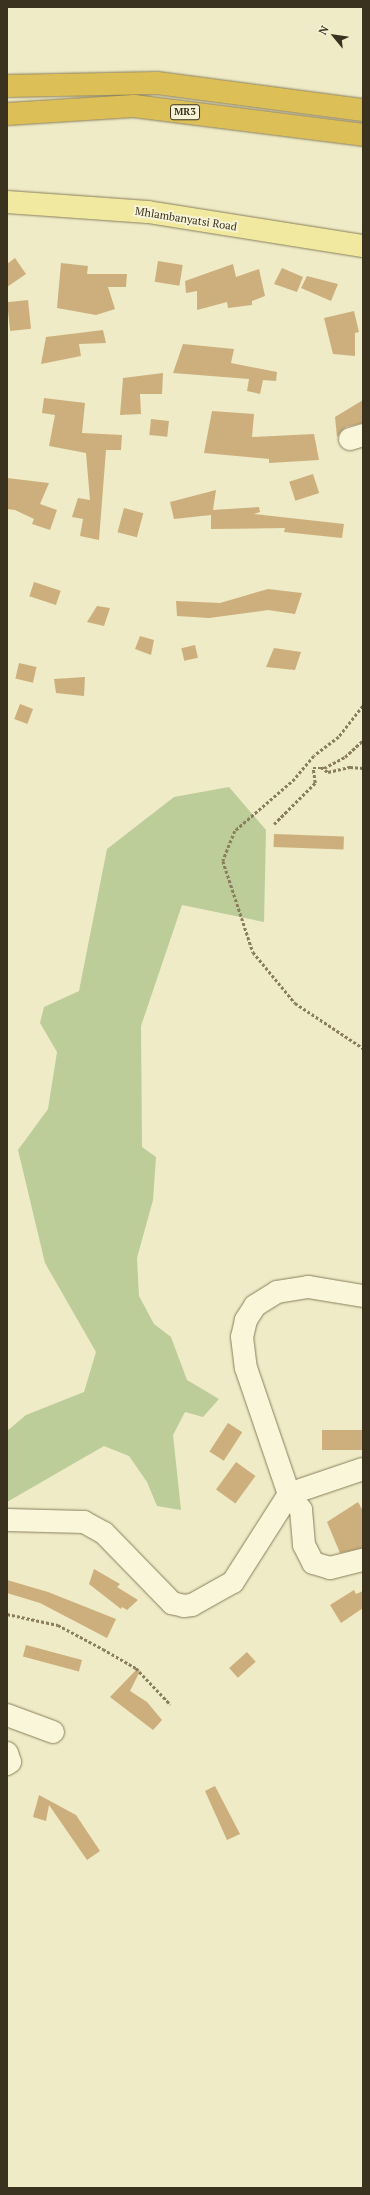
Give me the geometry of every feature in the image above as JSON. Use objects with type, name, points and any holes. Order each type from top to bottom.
[{"type":"highway","name":"MR3","points":[[7,86],[157,83],[363,110]]},
{"type":"highway","name":"MR3","points":[[7,114],[134,106],[363,135]]},
{"type":"main road","name":"Mhlambanyatsi Road","points":[[7,202],[148,212],[363,246]]},
{"type":"street","points":[[363,1296],[308,1287],[277,1292],[255,1306],[246,1320],[242,1337],[246,1368],[289,1494],[301,1510],[304,1545],[313,1563],[330,1568],[363,1560]]},
{"type":"street","points":[[7,1520],[84,1522],[104,1533],[172,1603],[184,1606],[192,1605],[233,1582],[289,1494],[363,1469]]},
{"type":"street","points":[[7,1715],[53,1732]]},
{"type":"street","points":[[7,1753],[10,1762],[7,1764]]},
{"type":"path","points":[[363,706],[339,737],[314,756],[295,779],[235,831],[223,861],[253,952],[295,1003],[363,1048]]},
{"type":"path","points":[[274,824],[315,783],[313,768],[321,767],[345,757],[363,740]]},
{"type":"path","points":[[321,767],[328,772],[350,767],[363,768]]},
{"type":"path","points":[[7,1614],[58,1625],[103,1649],[136,1668],[170,1704]]},
{"type":"green space","points":[[229,787],[266,830],[264,922],[182,905],[141,1026],[142,1147],[156,1157],[153,1200],[137,1258],[139,1296],[154,1324],[171,1337],[187,1380],[219,1399],[203,1417],[185,1412],[173,1435],[181,1510],[157,1506],[147,1482],[129,1456],[104,1446],[7,1502],[7,1431],[26,1415],[84,1392],[96,1352],[45,1263],[18,1150],[48,1109],[57,1052],[40,1023],[44,1007],[79,991],[107,849],[174,797]]},
{"type":"building","points":[[15,258],[26,274],[7,287],[7,264]]},
{"type":"building","points":[[158,261],[183,265],[179,286],[155,282]]},
{"type":"building","points":[[61,263],[88,266],[87,274],[127,274],[126,287],[108,287],[115,309],[96,315],[57,308]]},
{"type":"building","points":[[233,264],[236,277],[259,269],[265,296],[252,301],[252,305],[228,308],[227,302],[197,310],[197,291],[186,293],[185,281]]},
{"type":"building","points":[[282,268],[303,277],[297,292],[274,284]]},
{"type":"building","points":[[307,276],[338,284],[331,301],[301,288]]},
{"type":"building","points":[[28,300],[31,329],[10,331],[7,302]]},
{"type":"building","points":[[354,311],[359,332],[355,333],[355,356],[333,354],[324,318]]},
{"type":"building","points":[[103,330],[106,343],[79,344],[81,356],[41,364],[46,337]]},
{"type":"building","points":[[183,344],[234,349],[231,363],[277,372],[276,381],[263,380],[260,394],[247,391],[249,379],[173,373]]},
{"type":"building","points":[[163,373],[162,394],[140,394],[141,414],[120,415],[123,378]]},
{"type":"building","points":[[44,398],[85,403],[82,433],[122,435],[121,450],[106,450],[99,540],[80,536],[83,519],[72,517],[78,498],[90,500],[86,453],[49,446],[55,415],[42,413]]},
{"type":"building","points":[[363,400],[363,423],[346,427],[337,437],[335,417]]},
{"type":"building","points":[[212,411],[254,414],[252,437],[314,434],[319,460],[269,463],[269,459],[204,453]]},
{"type":"building","points":[[151,419],[169,421],[167,437],[149,435]]},
{"type":"building","points":[[313,474],[319,493],[295,501],[289,482]]},
{"type":"building","points":[[7,478],[49,483],[40,504],[57,510],[50,530],[32,524],[34,519],[15,510],[7,509]]},
{"type":"building","points":[[216,490],[213,510],[259,507],[260,512],[254,514],[344,524],[342,538],[284,532],[285,528],[211,529],[211,515],[174,519],[170,502]]},
{"type":"building","points":[[124,508],[143,513],[137,537],[118,532]]},
{"type":"building","points":[[34,582],[61,591],[56,605],[29,596]]},
{"type":"building","points":[[268,589],[302,593],[295,614],[268,610],[209,618],[177,616],[176,601],[220,603]]},
{"type":"building","points":[[97,606],[110,608],[104,626],[87,622]]},
{"type":"building","points":[[140,636],[154,640],[151,655],[135,649]]},
{"type":"building","points":[[195,645],[198,658],[184,661],[181,648]]},
{"type":"building","points":[[274,648],[301,652],[295,670],[266,667]]},
{"type":"building","points":[[19,663],[37,667],[33,683],[15,679]]},
{"type":"building","points":[[85,677],[84,696],[56,693],[54,679]]},
{"type":"building","points":[[20,704],[33,709],[27,724],[14,719]]},
{"type":"building","points":[[274,834],[344,836],[344,849],[274,847]]},
{"type":"building","points":[[228,1423],[242,1432],[224,1461],[209,1452]]},
{"type":"building","points":[[322,1430],[363,1430],[363,1450],[322,1450]]},
{"type":"building","points":[[236,1462],[255,1476],[235,1504],[216,1490]]},
{"type":"building","points":[[358,1502],[363,1511],[363,1548],[340,1553],[327,1522]]},
{"type":"building","points":[[94,1569],[120,1584],[117,1587],[138,1600],[127,1610],[122,1607],[121,1609],[89,1584]]},
{"type":"building","points":[[7,1580],[48,1592],[116,1619],[107,1638],[40,1603],[7,1593]]},
{"type":"building","points":[[354,1590],[356,1594],[363,1591],[363,1608],[341,1623],[330,1605]]},
{"type":"building","points":[[26,1645],[82,1660],[79,1672],[23,1657]]},
{"type":"building","points":[[247,1652],[256,1662],[238,1678],[229,1668]]},
{"type":"building","points":[[138,1668],[140,1671],[130,1691],[147,1702],[162,1720],[153,1730],[110,1697]]},
{"type":"building","points":[[215,1786],[240,1834],[227,1840],[205,1791]]},
{"type":"building","points":[[39,1795],[76,1815],[100,1851],[87,1860],[49,1805],[46,1821],[33,1817]]}]
